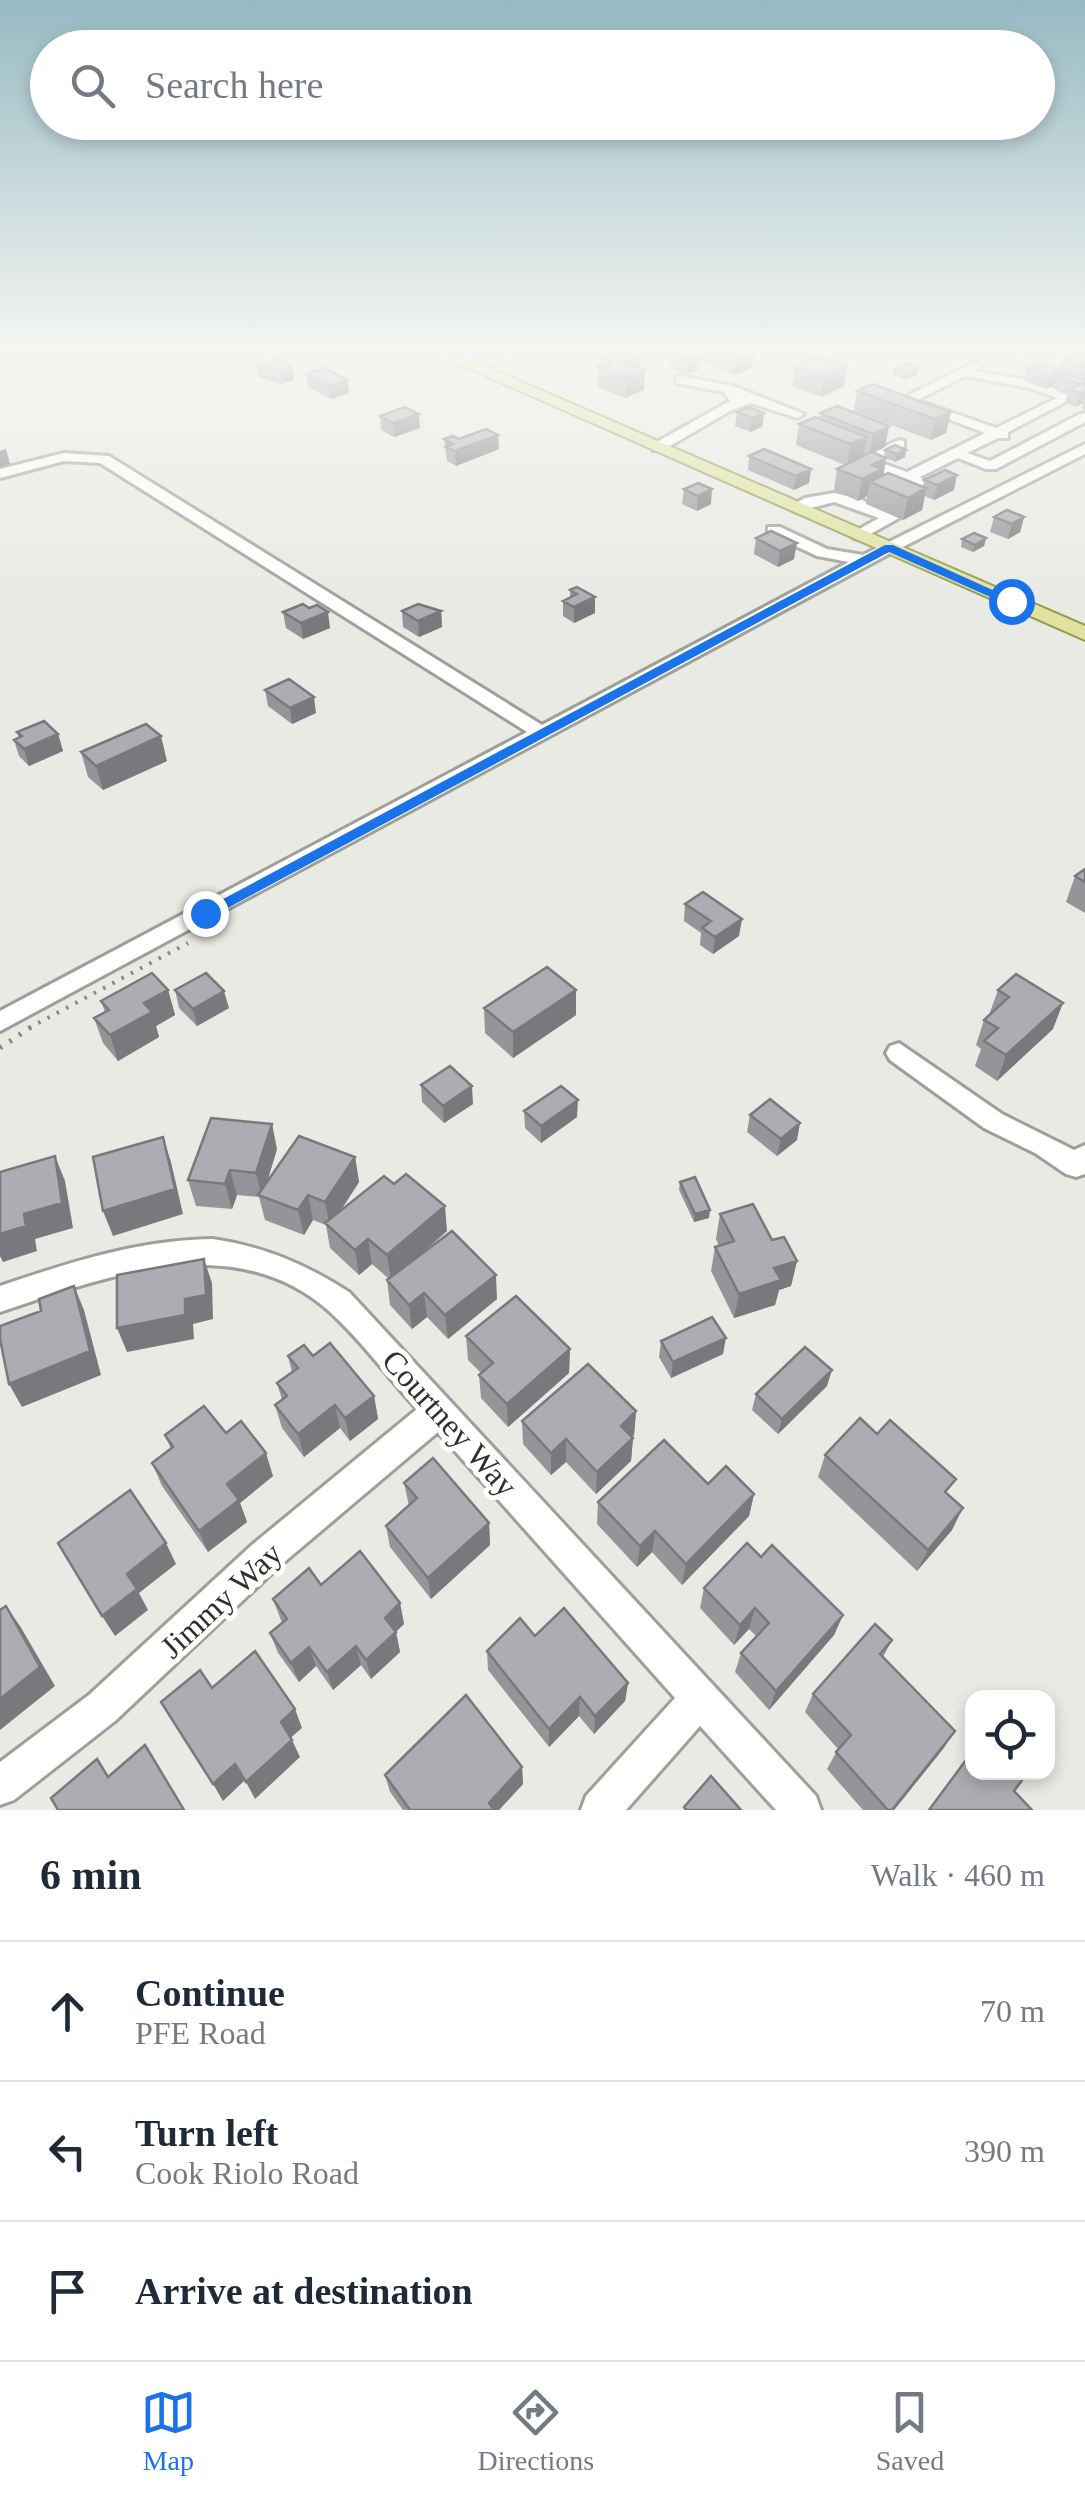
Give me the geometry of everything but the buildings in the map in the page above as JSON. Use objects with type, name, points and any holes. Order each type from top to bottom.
[{"type":"main road","points":[[636,437],[867,531],[889,548],[1085,634]]},
{"type":"street","points":[[658,447],[674,437]]},
{"type":"street","points":[[907,478],[994,437]]},
{"type":"street","points":[[996,437],[965,457],[1025,479]]},
{"type":"street","points":[[991,466],[1045,437]]},
{"type":"street","points":[[1047,437],[1083,449]]},
{"type":"street","points":[[899,444],[864,461],[929,486],[916,493]]},
{"type":"street","points":[[0,1022],[889,548],[940,516],[1083,449]]},
{"type":"street","points":[[0,474],[56,457],[76,455],[104,460],[542,733]]},
{"type":"street","points":[[803,504],[840,496],[891,518],[867,531]]},
{"type":"street","points":[[774,530],[816,558],[865,560]]},
{"type":"street","points":[[899,1053],[993,1121],[1080,1161]]},
{"type":"street","name":"Courtney Way","points":[[0,1299],[152,1252],[219,1250],[257,1256],[315,1282],[339,1300],[802,1810]]},
{"type":"street","name":"Jimmy Way","points":[[0,1786],[102,1708],[264,1557],[439,1411]]},
{"type":"street","points":[[600,1810],[700,1698]]},
{"type":"route","points":[[205,913],[889,548],[1011,601]]}]
